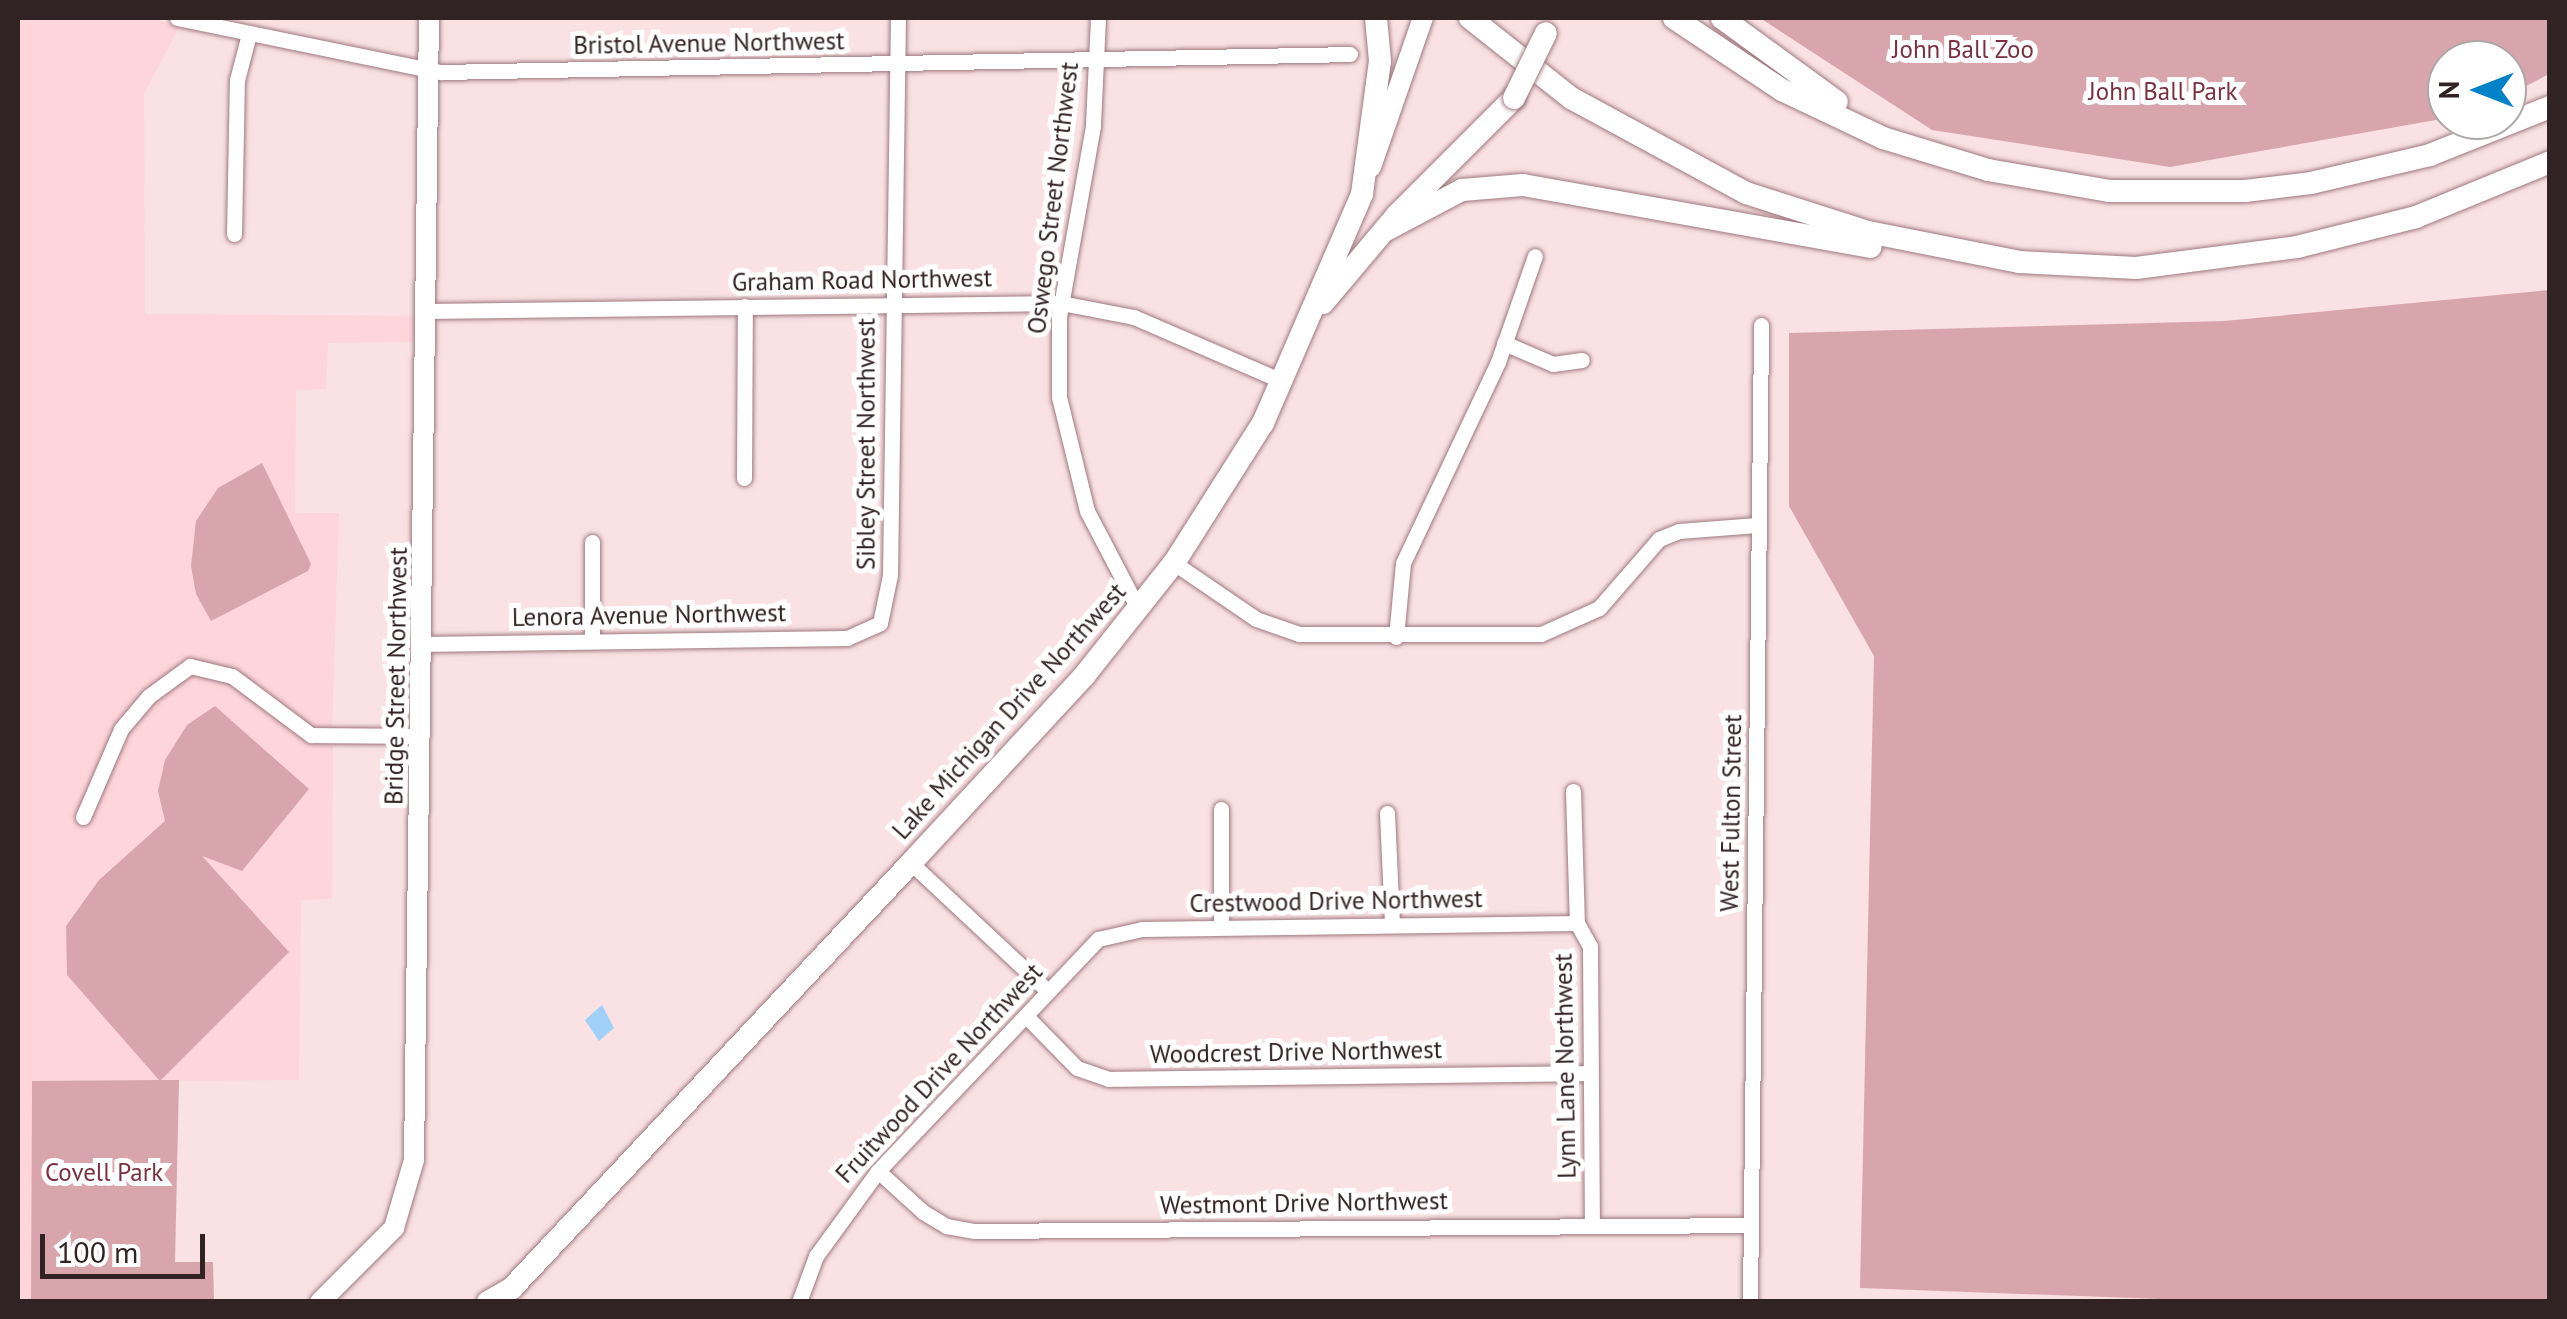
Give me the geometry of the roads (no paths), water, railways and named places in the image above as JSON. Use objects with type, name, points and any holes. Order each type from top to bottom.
[{"type":"highway","points":[[1362,194],[1380,61],[1376,18]]},
{"type":"highway","points":[[1470,18],[1571,98],[1746,193],[1886,237],[2019,262],[2136,268],[2296,247],[2416,217],[2550,162]]},
{"type":"highway","points":[[1674,18],[1782,90],[1918,149],[1988,170],[2094,189],[2246,191],[2430,155],[2550,107]]},
{"type":"highway","points":[[1722,18],[1786,70],[1918,149]]},
{"type":"highway","points":[[1315,311],[1386,230],[1514,98],[1548,25]]},
{"type":"highway","points":[[1386,230],[1462,190],[1523,185],[1976,266],[2019,262]]},
{"type":"highway","name":"Lake Michigan Drive Northwest","points":[[488,1302],[511,1295],[911,863],[1174,563],[1284,382],[1362,194]]},
{"type":"main road","name":"Bridge Street Northwest","points":[[320,1302],[382,1244],[410,1185],[417,1097],[429,18]]},
{"type":"main road","name":"Lake Michigan Drive Northwest","points":[[1362,194],[1423,18]]},
{"type":"street","name":"Bristol Avenue Northwest","points":[[177,18],[428,70],[1096,63],[1350,54]]},
{"type":"street","name":"Sibley Street Northwest","points":[[876,628],[890,575],[898,18]]},
{"type":"street","name":"Oswego Street Northwest","points":[[1098,18],[1086,169],[1061,303],[1066,434],[1103,549],[1138,608]]},
{"type":"street","points":[[234,234],[238,80],[248,34]]},
{"type":"street","points":[[1396,637],[1403,563],[1504,344],[1536,256]]},
{"type":"street","name":"Graham Road Northwest","points":[[425,311],[1061,303],[1134,317],[1284,382]]},
{"type":"street","points":[[744,478],[745,306]]},
{"type":"street","name":"West Fulton Street","points":[[1750,1302],[1761,325]]},
{"type":"street","points":[[1504,344],[1553,364],[1582,360]]},
{"type":"street","points":[[1174,563],[1276,628],[1342,638],[1541,634],[1573,625],[1599,608],[1659,539],[1679,531],[1758,525]]},
{"type":"street","points":[[592,542],[592,640]]},
{"type":"street","name":"Lenora Avenue Northwest","points":[[421,644],[847,638],[876,628]]},
{"type":"street","points":[[84,817],[121,729],[149,696],[190,666],[232,676],[311,735],[421,736]]},
{"type":"street","name":"Lynn Lane Northwest","points":[[1573,791],[1577,924],[1590,946],[1592,1224]]},
{"type":"street","points":[[1221,809],[1221,928]]},
{"type":"street","points":[[1387,813],[1392,924]]},
{"type":"street","points":[[911,863],[1048,991]]},
{"type":"street","name":"Crestwood Drive Northwest","points":[[1098,940],[1122,930],[1577,924]]},
{"type":"street","name":"Fruitwood Drive Northwest","points":[[799,1302],[816,1256],[878,1171],[1098,940]]},
{"type":"street","name":"Woodcrest Drive Northwest","points":[[1027,1017],[1077,1068],[1109,1080],[1589,1073]]},
{"type":"street","name":"Westmont Drive Northwest","points":[[878,1171],[923,1212],[946,1226],[975,1231],[1751,1225]]},
{"type":"water","points":[[602,1005],[614,1028],[599,1041],[585,1020]]},
{"type":"park label","name":"John Ball Zoo","points":[[1963,49]]},
{"type":"park label","name":"John Ball Park","points":[[2163,91]]},
{"type":"park label","name":"Covell Park","points":[[104,1172]]}]
